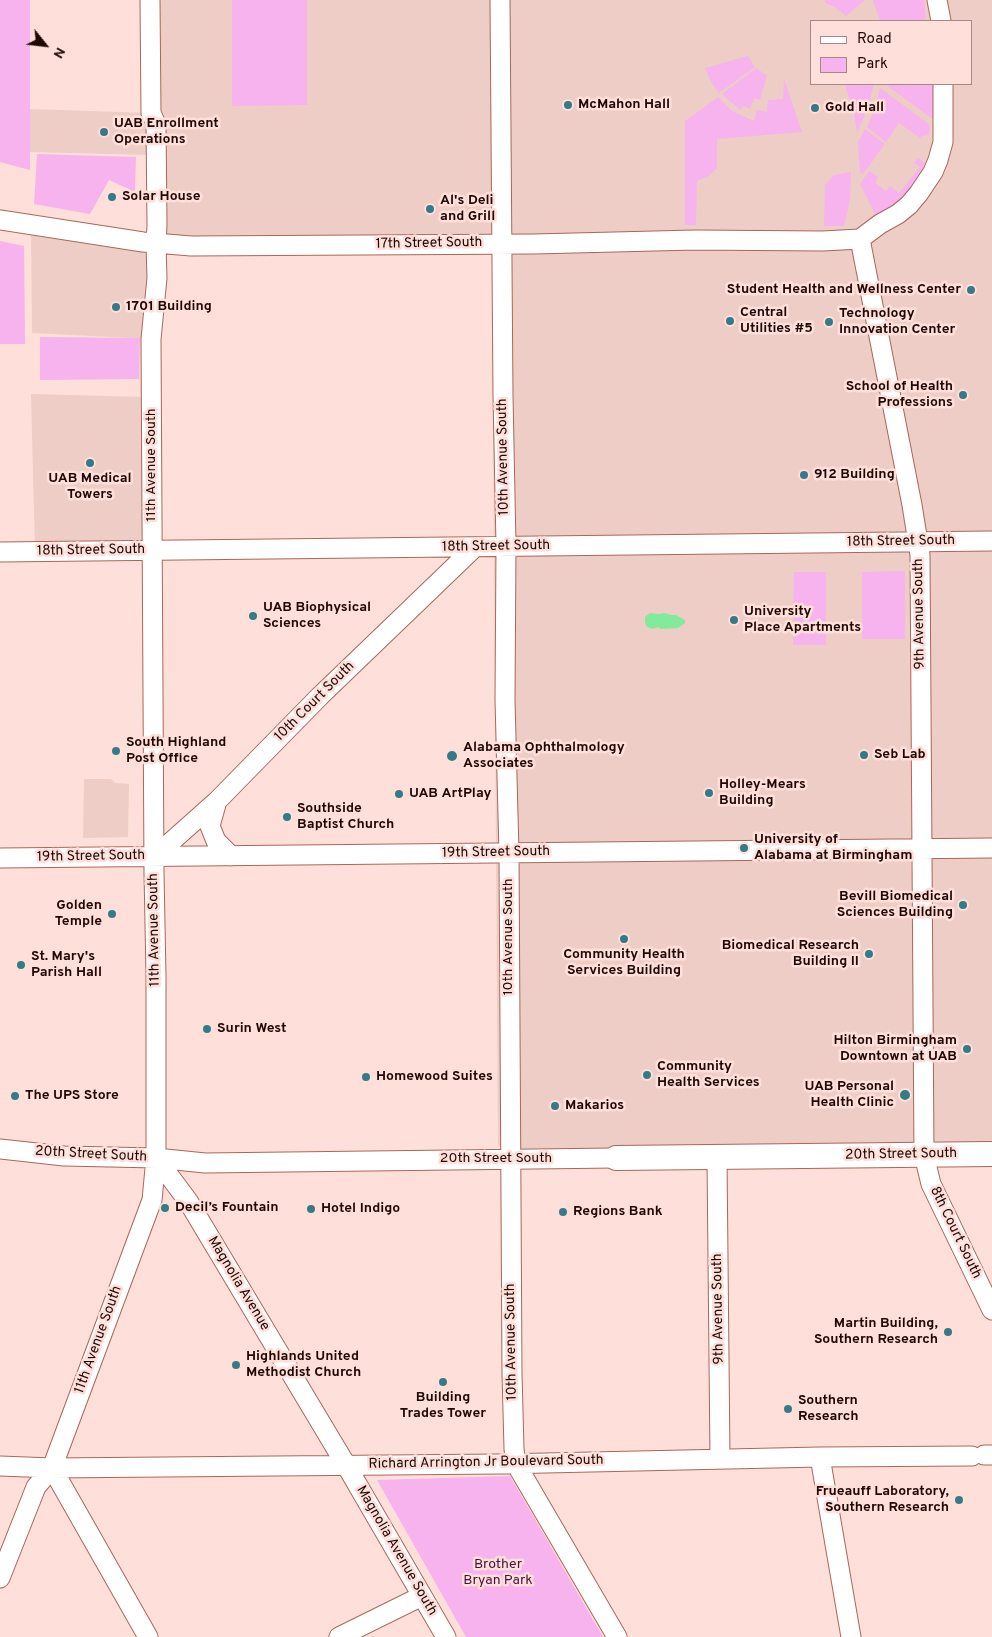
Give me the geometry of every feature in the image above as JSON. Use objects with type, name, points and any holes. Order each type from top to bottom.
[{"type":"main road","name":"20th Street South","points":[[616,1158],[992,1154]]},
{"type":"street","name":"11th Avenue South","points":[[0,1578],[36,1487],[52,1468],[152,1200],[156,1158],[151,339],[156,278],[157,225],[156,124],[150,113],[150,0]]},
{"type":"street","name":"10th Avenue South","points":[[500,0],[506,546],[505,700],[509,853],[512,1373],[516,1464],[617,1637]]},
{"type":"street","points":[[937,0],[941,20]]},
{"type":"street","points":[[860,239],[909,205],[933,172],[943,142],[943,85]]},
{"type":"street","name":"17th Street South","points":[[0,220],[156,244],[201,246],[502,244],[695,240],[823,241],[860,239]]},
{"type":"street","name":"9th Avenue South","points":[[860,239],[920,555],[924,1155]]},
{"type":"street","name":"18th Street South","points":[[0,552],[992,541]]},
{"type":"street","name":"10th Court South","points":[[154,857],[218,800],[320,696],[475,547]]},
{"type":"street","points":[[218,800],[210,826],[216,841],[231,856]]},
{"type":"street","name":"19th Street South","points":[[0,858],[992,848]]},
{"type":"street","name":"20th Street South","points":[[0,1149],[64,1156],[156,1158],[205,1163],[616,1158]]},
{"type":"street","name":"8th Court South","points":[[924,1155],[931,1184],[992,1310]]},
{"type":"street","name":"Magnolia Avenue","points":[[156,1158],[188,1201],[346,1465]]},
{"type":"street","name":"9th Avenue South","points":[[717,1158],[720,1459]]},
{"type":"street","name":"Richard Arrington Jr Boulevard South","points":[[0,1466],[52,1468],[516,1464],[983,1455]]},
{"type":"street","points":[[820,1457],[851,1637]]},
{"type":"street","name":"Magnolia Avenue South","points":[[346,1465],[446,1637]]},
{"type":"street","points":[[52,1468],[148,1637]]},
{"type":"street","points":[[339,1637],[422,1596]]},
{"type":"shaded area","name":"University of Alabama at Birmingham","points":[[150,0],[992,0],[992,1149],[504,1151],[498,1144],[492,255],[329,253],[156,244],[153,550],[35,552],[31,394],[142,397],[151,339],[32,333],[31,226],[149,242],[150,155],[30,152],[30,109],[150,113]]},
{"type":"shaded area","points":[[650,613],[676,615],[685,620],[685,623],[678,628],[661,629],[658,627],[652,629],[646,626],[645,623],[645,617]]},
{"type":"shaded area","points":[[84,779],[111,779],[115,783],[129,784],[128,837],[83,838]]},
{"type":"green space","points":[[0,0],[30,0],[30,170],[0,162]]},
{"type":"green space","points":[[232,0],[307,0],[307,105],[232,106]]},
{"type":"green space","points":[[825,0],[865,0],[846,16],[835,7],[825,3]]},
{"type":"green space","points":[[873,0],[924,0],[926,20],[880,20]]},
{"type":"green space","points":[[748,56],[755,67],[719,93],[712,84],[705,68]]},
{"type":"green space","points":[[756,68],[767,75],[760,100],[754,98],[750,109],[743,106],[741,110],[722,94]]},
{"type":"green space","points":[[784,79],[802,132],[717,139],[717,168],[709,176],[697,181],[696,225],[685,225],[685,121],[718,97],[732,111],[754,121],[757,110],[767,112],[768,100],[783,99]]},
{"type":"green space","points":[[845,85],[874,85],[868,107],[857,133],[854,114]]},
{"type":"green space","points":[[886,85],[934,85],[934,120]]},
{"type":"green space","points":[[880,88],[930,125],[929,135],[920,138],[899,123],[886,142],[867,127],[875,109]]},
{"type":"green space","points":[[865,129],[885,144],[863,174],[860,173],[858,142]]},
{"type":"green space","points":[[37,154],[136,157],[135,192],[109,180],[90,214],[34,204]]},
{"type":"green space","points":[[918,158],[924,162],[925,169],[905,197],[876,216],[860,184],[869,171],[878,177],[875,183],[886,191],[890,186],[899,193],[920,167],[914,163]]},
{"type":"green space","points":[[851,172],[850,200],[844,226],[824,226],[825,185],[834,175]]},
{"type":"green space","points":[[0,241],[24,246],[25,344],[0,344]]},
{"type":"green space","points":[[40,337],[140,338],[139,379],[40,380]]},
{"type":"green space","points":[[905,571],[905,639],[862,639],[862,572]]},
{"type":"green space","points":[[794,572],[826,572],[826,645],[793,645]]},
{"type":"green space","name":"Brother Bryan Park","points":[[510,1476],[603,1637],[466,1637],[377,1480]]},
{"type":"place","name":"McMahon Hall","points":[[568,105]]},
{"type":"place","name":"Gold Hall","points":[[815,108]]},
{"type":"place","name":"UAB Enrollment Operations","points":[[104,132]]},
{"type":"place","name":"Solar House","points":[[112,197]]},
{"type":"place","name":"Al's Deli and Grill","points":[[430,209]]},
{"type":"place","name":"Student Health and Wellness Center","points":[[971,290]]},
{"type":"place","name":"1701 Building","points":[[116,307]]},
{"type":"place","name":"Central Utilities #5","points":[[730,321]]},
{"type":"place","name":"Technology Innovation Center","points":[[829,322]]},
{"type":"place","name":"School of Health Professions","points":[[963,395]]},
{"type":"place","name":"UAB Medical Towers","points":[[90,463]]},
{"type":"place","name":"912 Building","points":[[804,475]]},
{"type":"place","name":"UAB Biophysical Sciences","points":[[253,616]]},
{"type":"place","name":"University Place Apartments","points":[[734,620]]},
{"type":"place","name":"South Highland Post Office","points":[[116,751]]},
{"type":"place","name":"Seb Lab","points":[[864,755]]},
{"type":"place","name":"Alabama Ophthalmology Associates","points":[[452,756]]},
{"type":"place","name":"Holley-Mears Building","points":[[709,793]]},
{"type":"place","name":"UAB ArtPlay","points":[[399,794]]},
{"type":"place","name":"Southside Baptist Church","points":[[287,817]]},
{"type":"place","name":"University of Alabama at Birmingham","points":[[744,848]]},
{"type":"place","name":"Bevill Biomedical Sciences Building","points":[[963,905]]},
{"type":"place","name":"Golden Temple","points":[[112,914]]},
{"type":"place","name":"Community Health Services Building","points":[[624,939]]},
{"type":"place","name":"Biomedical Research Building II","points":[[869,954]]},
{"type":"place","name":"St. Mary's Parish Hall","points":[[21,965]]},
{"type":"place","name":"Surin West","points":[[207,1029]]},
{"type":"place","name":"Hilton Birmingham Downtown at UAB","points":[[967,1049]]},
{"type":"place","name":"Community Health Services","points":[[647,1075]]},
{"type":"place","name":"Homewood Suites","points":[[366,1077]]},
{"type":"place","name":"UAB Personal Health Clinic","points":[[905,1095]]},
{"type":"place","name":"The UPS Store","points":[[15,1096]]},
{"type":"place","name":"Makarios","points":[[555,1106]]},
{"type":"place","name":"Decil’s Fountain","points":[[165,1208]]},
{"type":"place","name":"Hotel Indigo","points":[[311,1209]]},
{"type":"place","name":"Regions Bank","points":[[563,1212]]},
{"type":"place","name":"Martin Building, Southern Research","points":[[948,1332]]},
{"type":"place","name":"Highlands United Methodist Church","points":[[236,1365]]},
{"type":"place","name":"Building Trades Tower","points":[[443,1382]]},
{"type":"place","name":"Southern Research","points":[[788,1409]]},
{"type":"place","name":"Frueauff Laboratory, Southern Research","points":[[959,1500]]}]
